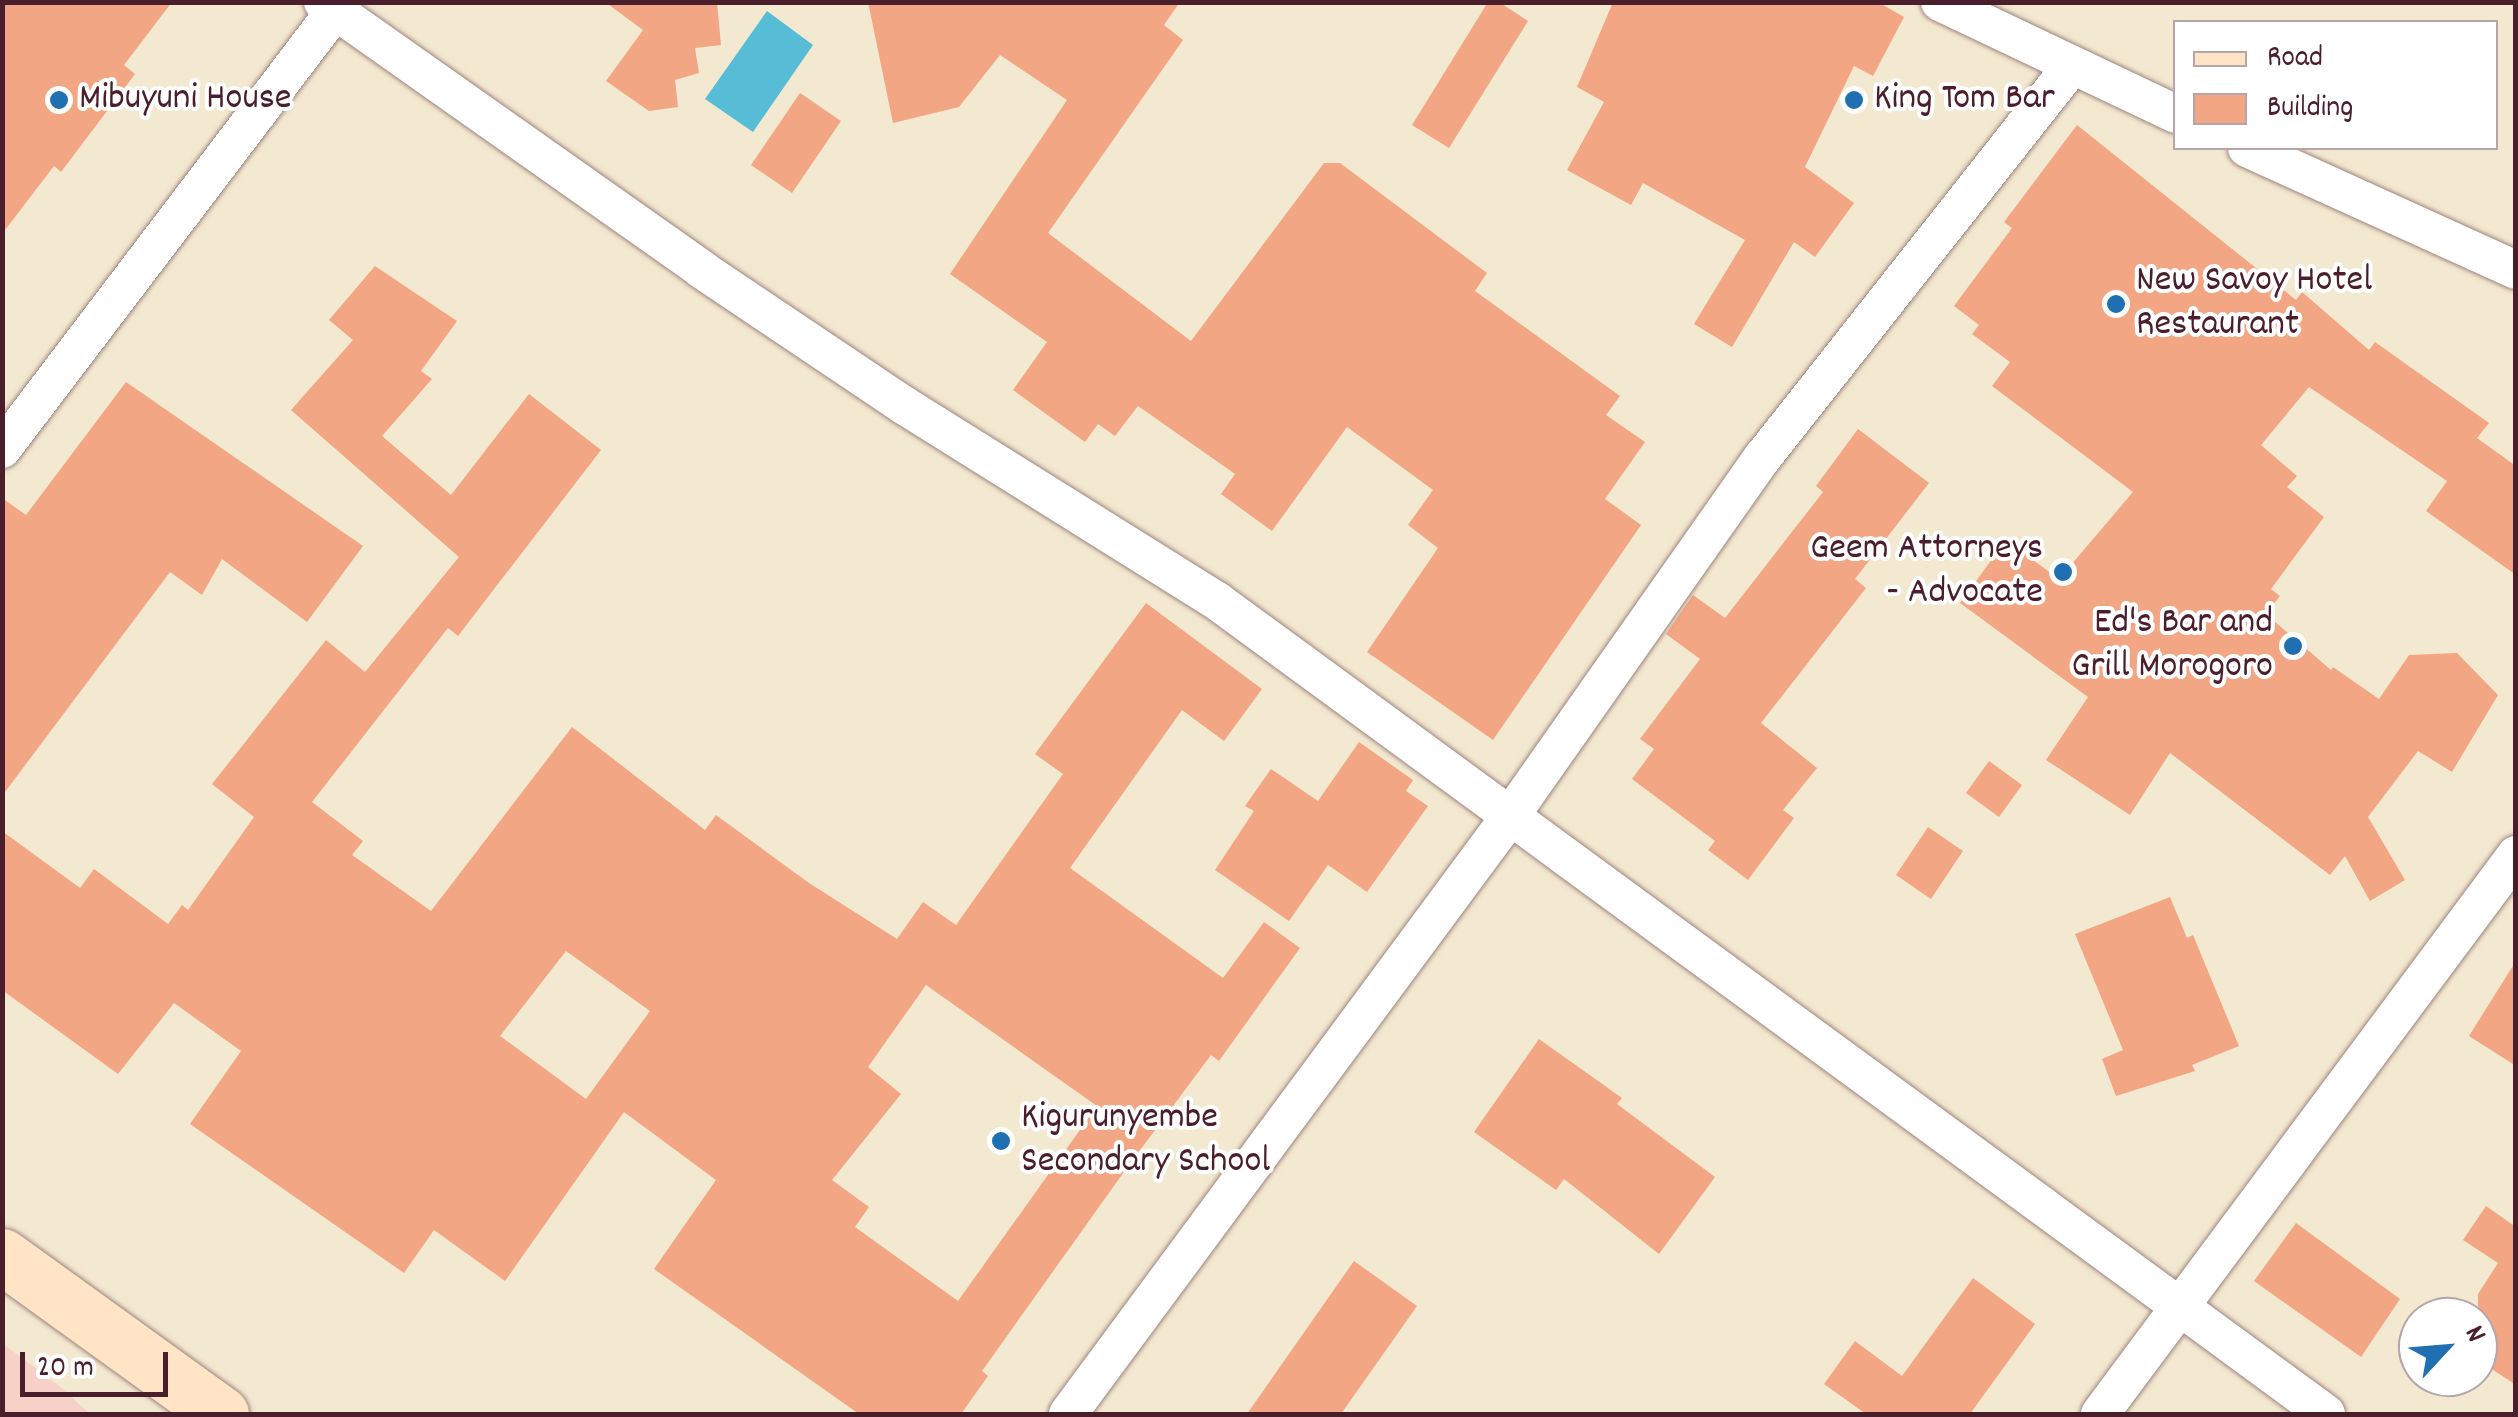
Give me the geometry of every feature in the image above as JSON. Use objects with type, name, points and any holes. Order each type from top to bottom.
[{"type":"main road","points":[[2,1256],[221,1414]]},
{"type":"street","points":[[1940,2],[2173,113]]},
{"type":"street","points":[[2,449],[329,6],[764,311],[1217,601],[2176,1308],[2326,1414]]},
{"type":"street","points":[[1068,1414],[1510,815],[1763,456],[2072,66]]},
{"type":"street","points":[[2251,150],[2516,270]]},
{"type":"street","points":[[2100,1414],[2516,855]]},
{"type":"shaded area","points":[[2,1343],[57,1384],[90,1414],[3,1414]]},
{"type":"water","points":[[767,11],[813,45],[753,132],[705,99]]},
{"type":"building","name":"Mibuyuni House","points":[[2,2],[172,2],[124,65],[135,74],[61,172],[54,166],[2,234]]},
{"type":"building","points":[[605,2],[717,2],[721,45],[695,48],[699,73],[675,80],[678,107],[649,111],[606,81],[643,30]]},
{"type":"building","points":[[868,2],[1180,2],[1164,25],[1183,40],[1048,233],[1191,341],[1324,163],[1340,163],[1487,273],[1475,291],[1620,396],[1606,415],[1645,442],[1605,499],[1641,525],[1493,740],[1367,652],[1438,548],[1408,525],[1433,490],[1347,427],[1272,531],[1221,494],[1235,474],[1138,406],[1115,436],[1098,424],[1085,442],[1013,390],[1047,342],[950,274],[1067,100],[1000,55],[959,107],[893,123]]},
{"type":"building","points":[[1488,2],[1499,2],[1528,21],[1449,148],[1412,125]]},
{"type":"building","points":[[1613,2],[1878,2],[1904,17],[1873,76],[1854,66],[1805,167],[1854,203],[1815,257],[1794,242],[1732,347],[1694,324],[1745,240],[1643,183],[1631,205],[1567,170],[1604,102],[1577,87]]},
{"type":"building","points":[[800,93],[841,121],[792,193],[751,165]]},
{"type":"building","points":[[2077,125],[2296,300],[2302,292],[2369,350],[2375,342],[2489,423],[2477,438],[2516,466],[2516,575],[2426,511],[2447,481],[2309,387],[2261,445],[2297,476],[2287,487],[2324,517],[2271,589],[2280,596],[2266,614],[2331,670],[2333,667],[2379,699],[2409,655],[2457,653],[2498,695],[2452,772],[2418,751],[2368,817],[2405,880],[2370,901],[2345,856],[2330,875],[2170,753],[2130,815],[2046,760],[2088,697],[1960,603],[2006,540],[2059,579],[2133,492],[1992,386],[2010,362],[1972,334],[1979,325],[1954,306],[2012,228],[2004,222]]},
{"type":"building","points":[[375,266],[457,321],[421,371],[432,379],[382,436],[451,495],[529,394],[601,450],[458,636],[448,628],[312,802],[363,841],[352,855],[431,911],[572,727],[705,830],[716,815],[809,883],[897,939],[923,902],[956,925],[1063,774],[1035,754],[1146,603],[1262,689],[1224,741],[1182,710],[1070,868],[1223,978],[1264,922],[1300,948],[1219,1061],[1211,1055],[1126,1169],[982,1371],[988,1376],[961,1414],[859,1414],[654,1269],[716,1180],[624,1112],[505,1281],[434,1230],[404,1273],[190,1124],[241,1051],[174,1003],[118,1074],[2,990],[2,831],[80,888],[94,869],[168,924],[182,905],[188,910],[254,817],[212,784],[326,640],[365,672],[459,557],[291,410],[353,340],[329,320]],"holes":[[[566,951],[650,1011],[586,1099],[500,1036]],[[926,985],[1097,1106],[958,1301],[855,1227],[869,1207],[832,1180],[901,1094],[868,1067]]]},
{"type":"building","points":[[126,382],[363,546],[307,622],[222,559],[202,595],[170,572],[2,796],[2,498],[26,515]]},
{"type":"building","points":[[1858,429],[1929,483],[1855,579],[1866,588],[1761,723],[1817,768],[1783,810],[1794,818],[1748,880],[1708,850],[1715,841],[1632,779],[1654,749],[1640,739],[1700,659],[1666,634],[1693,595],[1725,618],[1823,492],[1816,486]]},
{"type":"building","points":[[1359,742],[1413,780],[1406,791],[1428,806],[1367,892],[1328,865],[1289,921],[1215,870],[1254,811],[1245,806],[1271,769],[1318,801]]},
{"type":"building","points":[[1989,761],[2022,785],[1999,817],[1966,793]]},
{"type":"building","points":[[1928,827],[1963,851],[1931,899],[1896,875]]},
{"type":"building","points":[[2170,897],[2187,938],[2193,935],[2239,1046],[2192,1065],[2195,1071],[2116,1096],[2102,1059],[2123,1050],[2075,934]]},
{"type":"building","points":[[2516,961],[2516,1066],[2469,1036]]},
{"type":"building","points":[[1539,1039],[1622,1098],[1617,1104],[1715,1177],[1659,1254],[1564,1179],[1556,1190],[1474,1132]]},
{"type":"building","points":[[2486,1206],[2516,1227],[2516,1385],[2498,1373],[2498,1297],[2478,1297],[2498,1263],[2463,1240]]},
{"type":"building","points":[[2296,1223],[2398,1298],[2398,1302],[2361,1357],[2254,1281]]},
{"type":"building","points":[[1354,1261],[1417,1306],[1341,1414],[1247,1414]]},
{"type":"building","points":[[1973,1278],[2035,1324],[1970,1414],[1866,1414],[1824,1384],[1855,1341],[1902,1376]]},
{"type":"place","name":"Mibuyuni House","points":[[59,100]]},
{"type":"place","name":"King Tom Bar","points":[[1854,100]]},
{"type":"place","name":"New Savoy Hotel Restaurant","points":[[2116,304]]},
{"type":"place","name":"Geem Attorneys - Advocate","points":[[2063,572]]},
{"type":"place","name":"Ed's Bar and Grill Morogoro","points":[[2293,646]]},
{"type":"place","name":"Kigurunyembe Secondary School","points":[[1001,1141]]}]
